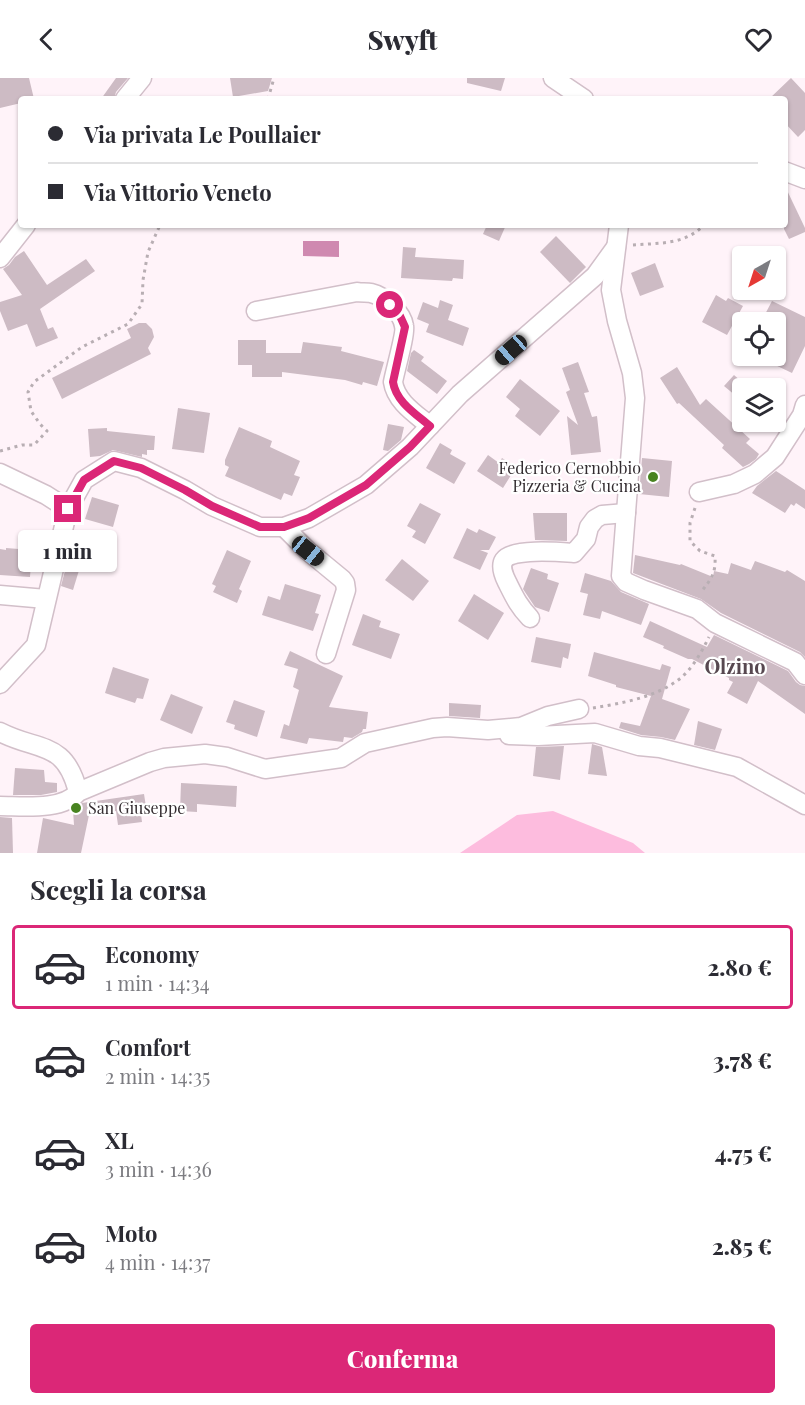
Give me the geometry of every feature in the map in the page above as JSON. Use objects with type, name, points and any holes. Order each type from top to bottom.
[{"type":"street","points":[[127,96],[142,78]]},
{"type":"street","points":[[553,78],[580,96]]},
{"type":"street","points":[[788,173],[805,179]]},
{"type":"street","points":[[0,258],[24,228]]},
{"type":"street","points":[[619,228],[611,290],[632,373],[635,398],[621,576],[626,582],[697,609],[716,624],[795,662],[805,675]]},
{"type":"street","points":[[0,684],[36,645],[68,509],[84,480],[114,461],[141,468],[212,506],[260,527],[284,527],[309,518],[366,485],[410,447],[460,394],[596,276],[616,247]]},
{"type":"street","points":[[256,311],[357,292],[371,293],[380,297],[400,316],[405,327],[393,382],[394,390],[404,404],[430,426]]},
{"type":"street","points":[[699,492],[734,484],[755,474],[775,457],[804,413]]},
{"type":"street","points":[[0,473],[46,495],[68,509]]},
{"type":"street","points":[[530,618],[518,606],[503,573],[503,561],[515,554],[574,553],[586,539],[589,526],[595,519],[602,514],[626,513]]},
{"type":"street","points":[[284,527],[345,584],[346,590],[326,654]]},
{"type":"street","points":[[0,595],[46,598]]},
{"type":"street","points":[[0,806],[59,804],[75,797],[78,792],[164,758],[205,754],[227,757],[265,769],[341,758],[365,743],[433,728],[488,730],[521,727],[548,716],[579,709]]},
{"type":"street","points":[[488,730],[501,734],[595,734],[639,746],[660,748],[737,767],[805,806]]},
{"type":"street","points":[[0,732],[58,754],[71,771],[78,792]]},
{"type":"path","points":[[269,96],[274,78]]},
{"type":"path","points":[[0,451],[22,445],[34,445],[47,431],[31,411],[28,392],[34,382],[82,347],[128,324],[142,304],[148,252],[159,228]]},
{"type":"path","points":[[616,247],[666,243],[690,237],[700,228]]},
{"type":"path","points":[[690,607],[716,568],[715,556],[700,551],[690,541],[690,523],[699,492]]},
{"type":"path","points":[[579,709],[620,704],[667,687],[693,664],[716,624]]},
{"type":"shaded area","points":[[303,241],[339,241],[339,257],[303,256]]},
{"type":"shaded area","points":[[553,811],[633,843],[645,853],[460,853],[517,815]]},
{"type":"building","points":[[0,78],[29,78],[33,96],[18,96],[18,104],[0,108]]},
{"type":"building","points":[[116,78],[128,78],[115,96],[103,96]]},
{"type":"building","points":[[230,78],[272,78],[268,91],[233,96]]},
{"type":"building","points":[[467,78],[505,78],[501,91],[467,83]]},
{"type":"building","points":[[791,78],[805,93],[805,130],[798,137],[788,126],[788,96],[772,96]]},
{"type":"building","points":[[788,192],[805,232],[789,239],[784,229],[788,228]]},
{"type":"building","points":[[486,228],[505,228],[499,241],[483,234]]},
{"type":"building","points":[[556,236],[586,267],[570,283],[540,252]]},
{"type":"building","points":[[403,247],[416,248],[415,257],[464,260],[463,279],[453,278],[452,281],[401,278]]},
{"type":"building","points":[[24,251],[47,285],[86,259],[95,271],[40,309],[48,329],[53,327],[58,338],[36,347],[27,324],[8,331],[0,311],[0,302],[22,295],[3,269]]},
{"type":"building","points":[[655,263],[664,287],[640,296],[631,273]]},
{"type":"building","points":[[716,295],[743,306],[740,312],[732,312],[732,326],[727,335],[702,322]]},
{"type":"building","points":[[440,300],[453,305],[448,320],[469,328],[463,346],[426,332],[429,324],[417,319],[423,302],[438,308]]},
{"type":"building","points":[[772,301],[805,317],[805,346],[792,373],[777,366],[786,366],[786,312],[766,312]]},
{"type":"building","points":[[139,323],[146,323],[152,329],[154,337],[148,348],[151,354],[62,399],[52,378],[131,338],[127,329]]},
{"type":"building","points":[[238,340],[266,340],[266,353],[301,353],[303,342],[342,347],[341,351],[384,362],[377,386],[363,382],[362,385],[345,380],[282,372],[282,377],[252,377],[252,365],[238,365]]},
{"type":"building","points":[[414,350],[424,357],[421,361],[447,381],[437,394],[407,371],[411,353]]},
{"type":"building","points":[[578,362],[589,392],[584,393],[592,417],[597,416],[601,452],[571,455],[567,416],[578,425],[566,392],[570,390],[562,368]]},
{"type":"building","points":[[677,367],[700,405],[706,399],[732,423],[732,432],[742,432],[750,439],[746,443],[759,454],[756,459],[743,467],[722,448],[724,445],[679,403],[677,404],[660,378]]},
{"type":"building","points":[[734,375],[737,378],[732,378],[732,393],[724,386]]},
{"type":"building","points":[[520,379],[560,411],[540,436],[515,416],[520,409],[506,397]]},
{"type":"building","points":[[178,408],[210,413],[204,453],[172,449]]},
{"type":"building","points":[[388,424],[404,427],[401,440],[388,451],[383,450]]},
{"type":"building","points":[[239,427],[272,441],[270,447],[300,461],[294,475],[300,477],[292,496],[284,493],[281,500],[225,476],[229,467],[225,465],[225,460]]},
{"type":"building","points":[[107,428],[107,431],[155,436],[154,450],[147,450],[147,455],[142,454],[142,457],[113,450],[100,456],[90,457],[88,429]]},
{"type":"building","points":[[440,443],[452,450],[450,454],[466,463],[454,484],[426,468]]},
{"type":"building","points":[[488,455],[499,463],[502,458],[516,467],[503,488],[477,471]]},
{"type":"building","points":[[642,458],[672,461],[669,497],[639,494]]},
{"type":"building","points":[[776,471],[805,490],[805,509],[796,503],[794,506],[791,504],[785,513],[752,493]]},
{"type":"building","points":[[92,497],[119,505],[113,527],[85,519]]},
{"type":"building","points":[[420,503],[441,514],[425,544],[412,537],[416,531],[407,526]]},
{"type":"building","points":[[533,513],[567,513],[567,541],[535,540]]},
{"type":"building","points":[[467,528],[477,533],[479,529],[496,537],[489,550],[480,550],[488,553],[480,570],[453,558]]},
{"type":"building","points":[[6,548],[32,550],[30,577],[0,575],[0,549],[6,550]]},
{"type":"building","points":[[227,550],[251,561],[239,589],[242,591],[237,603],[213,592],[216,586],[212,584]]},
{"type":"building","points":[[635,555],[681,564],[713,577],[714,571],[728,574],[731,563],[751,570],[755,561],[785,572],[787,570],[805,581],[805,657],[800,652],[721,613],[701,599],[633,573]]},
{"type":"building","points":[[402,559],[429,581],[413,601],[385,580]]},
{"type":"building","points":[[67,563],[80,567],[73,590],[61,586]]},
{"type":"building","points":[[531,568],[548,574],[547,579],[559,583],[549,612],[535,607],[523,589]]},
{"type":"building","points":[[585,573],[611,581],[621,592],[649,604],[641,625],[602,611],[600,619],[583,615],[588,594],[580,592]]},
{"type":"building","points":[[285,584],[321,595],[315,613],[319,614],[313,631],[262,615],[268,596],[280,600]]},
{"type":"building","points":[[474,594],[504,613],[488,640],[458,621]]},
{"type":"building","points":[[363,614],[381,621],[379,627],[400,634],[391,659],[352,645]]},
{"type":"building","points":[[650,621],[707,647],[714,635],[788,671],[796,682],[805,686],[805,714],[758,681],[747,704],[727,693],[733,682],[729,678],[643,637]]},
{"type":"building","points":[[536,637],[571,644],[568,659],[563,657],[561,668],[531,662]]},
{"type":"building","points":[[290,651],[343,676],[329,707],[368,712],[366,729],[352,738],[344,737],[343,742],[309,738],[307,744],[280,738],[284,724],[289,726],[299,690],[293,687],[298,669],[284,665]]},
{"type":"building","points":[[594,652],[660,670],[662,664],[671,667],[662,699],[690,709],[675,740],[641,735],[619,728],[621,722],[640,726],[651,696],[616,687],[616,685],[588,676]]},
{"type":"building","points":[[113,667],[149,679],[143,699],[137,698],[135,703],[105,693]]},
{"type":"building","points":[[171,694],[203,707],[192,734],[160,720]]},
{"type":"building","points":[[234,700],[265,711],[257,737],[234,729],[235,725],[226,722]]},
{"type":"building","points":[[449,703],[481,705],[480,718],[449,716]]},
{"type":"building","points":[[698,721],[722,729],[715,750],[694,745]]},
{"type":"building","points":[[592,744],[602,747],[607,776],[588,774]]},
{"type":"building","points":[[564,746],[560,780],[533,776],[536,747]]},
{"type":"building","points":[[15,768],[44,770],[45,782],[57,783],[57,792],[41,795],[13,795]]},
{"type":"building","points":[[181,783],[237,786],[236,807],[197,804],[197,812],[180,811]]},
{"type":"building","points":[[144,794],[146,807],[140,807],[142,822],[118,825],[116,811],[89,815],[81,853],[37,853],[43,818],[74,825],[73,810],[82,803]]},
{"type":"building","points":[[0,817],[12,818],[13,853],[0,853]]},
{"type":"place","name":"Federico Cernobbio Pizzeria & Cucina","points":[[653,477]]},
{"type":"place","name":"San Giuseppe","points":[[76,808]]},
{"type":"district","name":"Olzino","points":[[735,667]]},
{"type":"route","points":[[68,509],[84,480],[114,461],[141,468],[212,506],[260,527],[284,527],[309,518],[366,485],[410,447],[430,426],[404,404],[394,390],[393,382],[405,327],[400,316],[390,305]]}]
